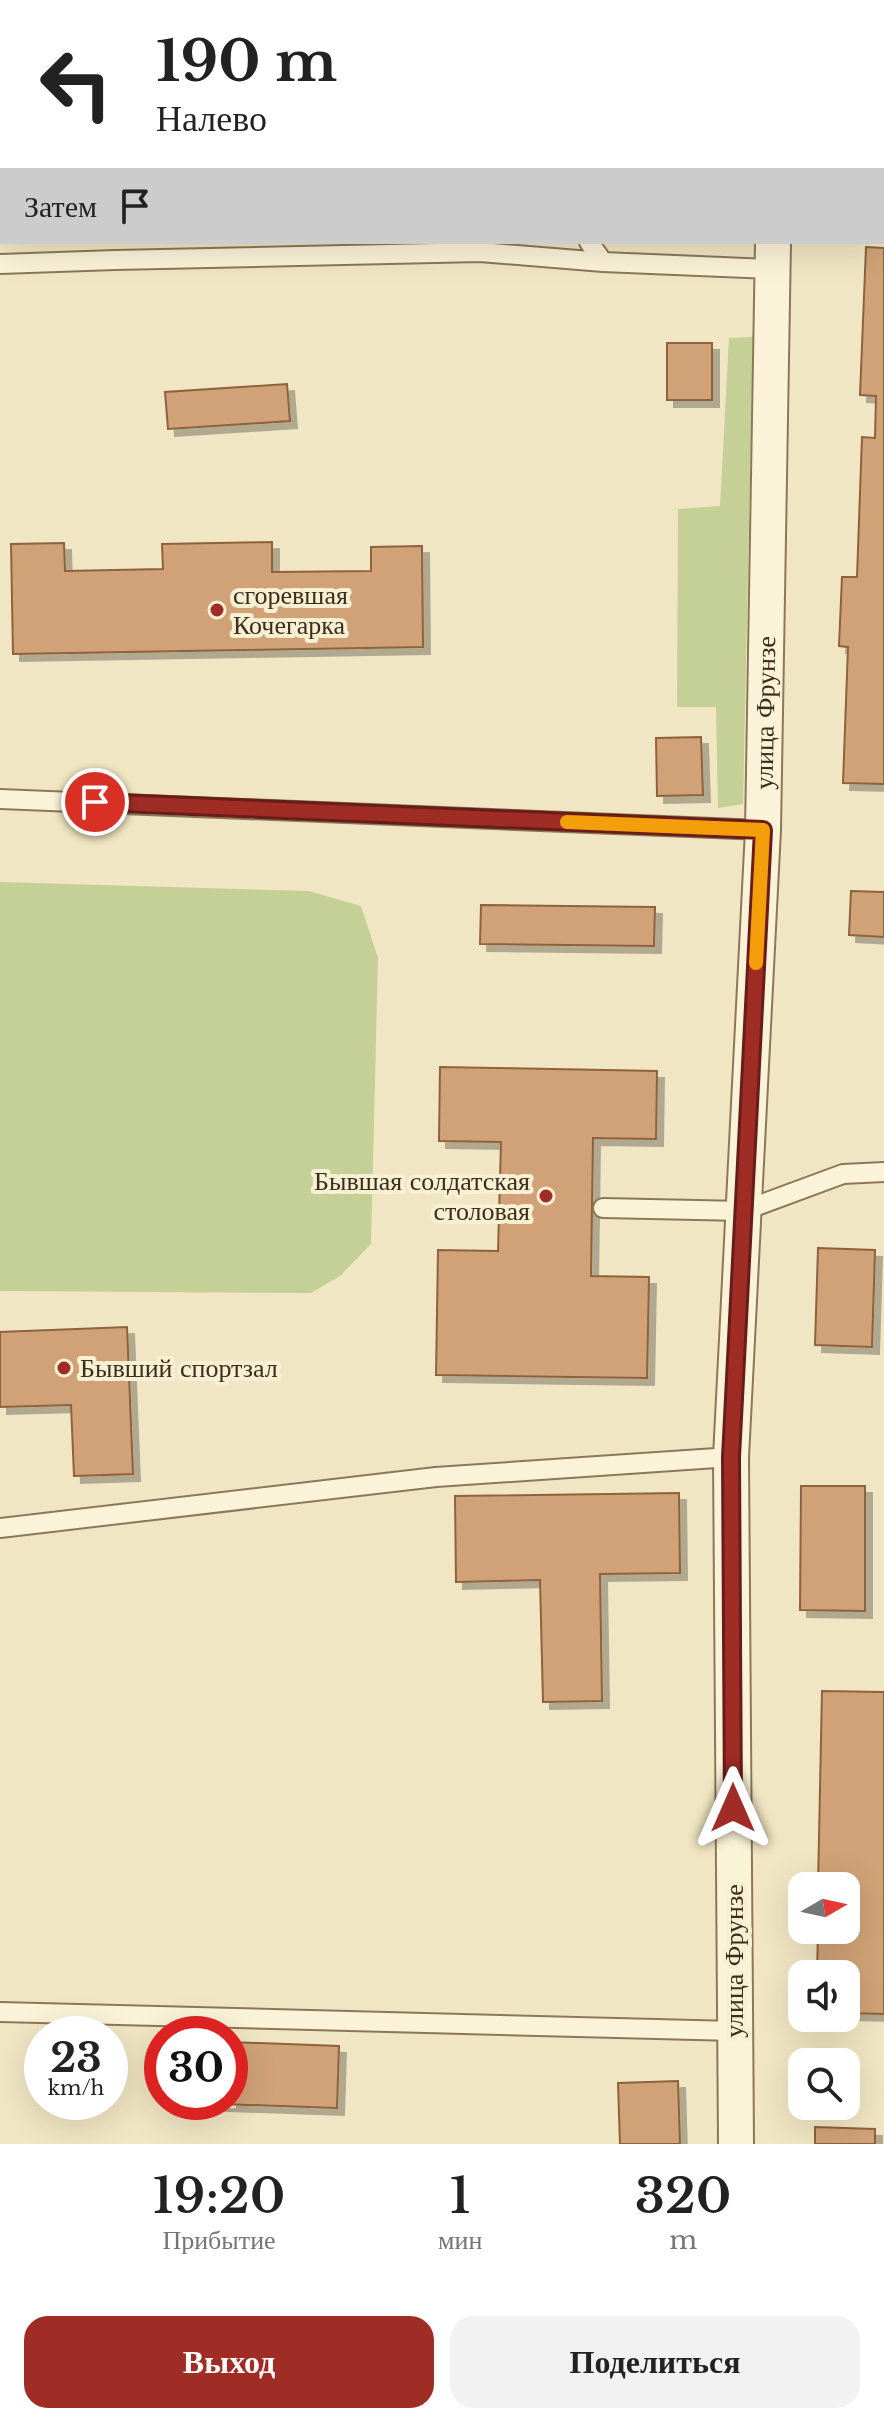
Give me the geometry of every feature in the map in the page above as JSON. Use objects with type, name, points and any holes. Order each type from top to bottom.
[{"type":"street","name":"улица Фрунзе","points":[[736,2144],[731,1457],[763,830],[772,256]]},
{"type":"lane","points":[[590,244],[603,262]]},
{"type":"lane","points":[[0,264],[115,251],[480,252],[603,262],[772,256]]},
{"type":"lane","points":[[0,799],[763,830]]},
{"type":"lane","points":[[603,1208],[743,1211],[843,1174],[884,1172]]},
{"type":"lane","points":[[0,1528],[436,1477],[731,1457]]},
{"type":"lane","points":[[0,2012],[735,2031]]},
{"type":"green space","points":[[753,337],[743,804],[718,808],[716,707],[677,707],[678,509],[720,506],[729,338]]},
{"type":"green space","points":[[0,882],[309,891],[361,906],[378,958],[371,1244],[340,1276],[311,1293],[0,1291]]},
{"type":"building","points":[[866,247],[884,248],[884,784],[843,783],[848,647],[839,646],[842,577],[857,577],[862,437],[875,438],[876,396],[860,395]]},
{"type":"building","points":[[667,343],[712,343],[712,400],[667,400]]},
{"type":"building","points":[[287,384],[290,421],[168,429],[165,392]]},
{"type":"building","name":"сгоревшая Кочегарка","points":[[272,542],[272,572],[371,571],[371,547],[422,546],[423,647],[13,654],[11,544],[64,543],[65,571],[163,569],[162,544]]},
{"type":"building","points":[[701,737],[703,795],[657,796],[656,738]]},
{"type":"building","points":[[851,891],[884,892],[884,937],[849,935]]},
{"type":"building","points":[[481,905],[655,907],[654,946],[480,944]]},
{"type":"building","name":"Бывшая солдатская столовая","points":[[440,1067],[657,1071],[656,1139],[593,1138],[591,1276],[649,1277],[647,1378],[436,1375],[438,1250],[498,1251],[501,1142],[439,1141]]},
{"type":"building","points":[[818,1248],[875,1250],[872,1347],[815,1345]]},
{"type":"building","name":"Бывший спортзал","points":[[127,1327],[133,1474],[74,1476],[71,1405],[0,1407],[0,1332]]},
{"type":"building","points":[[801,1486],[865,1486],[865,1611],[800,1610]]},
{"type":"building","points":[[679,1493],[680,1573],[600,1574],[602,1701],[543,1702],[540,1580],[456,1582],[455,1496]]},
{"type":"building","points":[[822,1691],[884,1692],[884,2014],[860,2013],[860,1960],[817,1960],[818,1944],[860,1944],[860,1872],[818,1872]]},
{"type":"building","points":[[248,2043],[339,2046],[337,2108],[248,2105]]},
{"type":"building","points":[[678,2081],[680,2144],[620,2144],[618,2083]]},
{"type":"building","points":[[815,2127],[875,2129],[875,2144],[815,2144]]},
{"type":"slow traffic","points":[[567,822],[763,830],[756,963]]},
{"type":"place","name":"сгоревшая Кочегарка","points":[[217,610]]},
{"type":"place","name":"Бывшая солдатская столовая","points":[[546,1196]]},
{"type":"place","name":"Бывший спортзал","points":[[64,1368]]},
{"type":"route","points":[[95,802],[763,830],[731,1457],[733,1808]]}]
